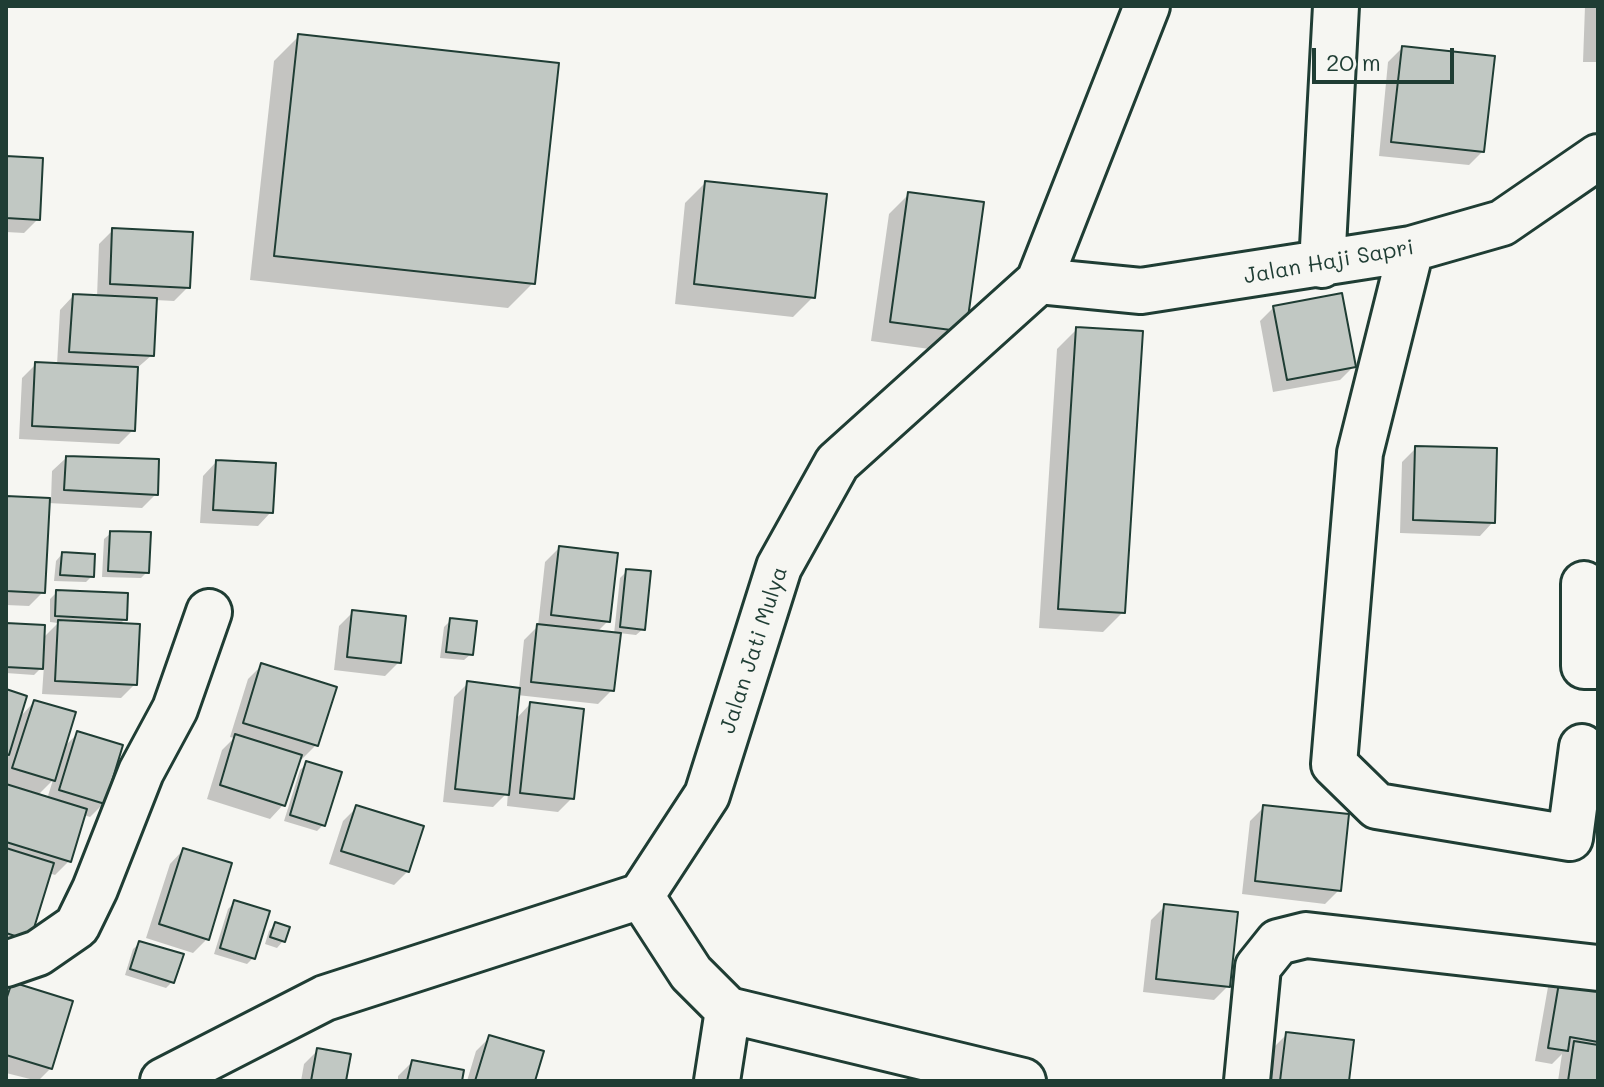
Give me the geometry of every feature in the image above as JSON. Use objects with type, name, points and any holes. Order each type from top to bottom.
[{"type":"street","name":"Jalan Jati Mulya","points":[[641,896],[707,795],[779,567],[837,463],[1039,281],[1147,6]]},
{"type":"street","points":[[1322,265],[1336,6]]},
{"type":"street","name":"Jalan Haji Sapri","points":[[1039,281],[1141,291],[1411,249],[1502,223],[1598,157]]},
{"type":"street","points":[[1411,249],[1360,453],[1334,764],[1377,806],[1570,838],[1582,747]]},
{"type":"street","points":[[1584,584],[1584,666],[1598,666]]},
{"type":"street","points":[[6,964],[38,953],[77,926],[95,889],[141,772],[175,709],[209,612]]},
{"type":"street","points":[[163,1081],[325,998],[641,896],[691,973],[728,1010],[1023,1081]]},
{"type":"street","points":[[1247,1081],[1258,967],[1278,942],[1306,935],[1598,968]]},
{"type":"street","points":[[717,1081],[728,1010]]},
{"type":"building","points":[[298,34],[559,63],[535,284],[274,256]]},
{"type":"building","points":[[1402,46],[1495,56],[1484,152],[1391,142]]},
{"type":"building","points":[[6,156],[43,158],[40,220],[6,218]]},
{"type":"building","points":[[705,181],[827,194],[815,298],[694,284]]},
{"type":"building","points":[[908,192],[984,202],[966,332],[890,322]]},
{"type":"building","points":[[112,228],[193,232],[190,288],[110,284]]},
{"type":"building","points":[[1342,293],[1356,367],[1287,380],[1273,306]]},
{"type":"building","points":[[73,294],[157,298],[154,356],[69,352]]},
{"type":"building","points":[[1076,327],[1143,331],[1125,613],[1058,609]]},
{"type":"building","points":[[35,362],[138,367],[135,431],[32,426]]},
{"type":"building","points":[[1415,446],[1497,448],[1495,523],[1413,520]]},
{"type":"building","points":[[66,456],[159,459],[158,495],[64,490]]},
{"type":"building","points":[[216,460],[276,463],[273,513],[213,510]]},
{"type":"building","points":[[6,496],[50,498],[45,593],[6,591]]},
{"type":"building","points":[[110,531],[151,532],[149,573],[108,571]]},
{"type":"building","points":[[559,546],[618,553],[610,622],[551,615]]},
{"type":"building","points":[[62,552],[95,554],[94,577],[60,575]]},
{"type":"building","points":[[626,569],[651,571],[645,630],[620,627]]},
{"type":"building","points":[[56,590],[128,593],[127,620],[55,616]]},
{"type":"building","points":[[352,610],[406,616],[401,663],[347,657]]},
{"type":"building","points":[[450,618],[477,621],[473,655],[446,652]]},
{"type":"building","points":[[58,620],[140,624],[137,685],[55,681]]},
{"type":"building","points":[[6,623],[45,625],[43,669],[6,667]]},
{"type":"building","points":[[537,624],[621,633],[614,691],[531,682]]},
{"type":"building","points":[[261,663],[337,687],[318,746],[243,723]]},
{"type":"building","points":[[467,681],[520,688],[509,795],[455,789]]},
{"type":"building","points":[[6,689],[27,696],[9,755],[6,754]]},
{"type":"building","points":[[34,700],[76,712],[55,781],[12,768]]},
{"type":"building","points":[[530,702],[584,709],[574,799],[520,793]]},
{"type":"building","points":[[77,731],[123,745],[105,804],[59,790]]},
{"type":"building","points":[[235,734],[302,755],[285,806],[220,785]]},
{"type":"building","points":[[306,761],[342,772],[325,826],[290,815]]},
{"type":"building","points":[[6,784],[87,809],[71,862],[6,842]]},
{"type":"building","points":[[356,805],[424,826],[409,872],[341,851]]},
{"type":"building","points":[[1263,805],[1349,814],[1341,891],[1255,881]]},
{"type":"building","points":[[6,848],[54,863],[30,941],[6,933]]},
{"type":"building","points":[[183,848],[232,863],[209,940],[159,924]]},
{"type":"building","points":[[234,900],[270,911],[255,959],[220,948]]},
{"type":"building","points":[[1164,904],[1238,912],[1230,987],[1156,979]]},
{"type":"building","points":[[275,922],[290,927],[285,942],[270,937]]},
{"type":"building","points":[[139,941],[184,954],[174,983],[130,969]]},
{"type":"building","points":[[1561,971],[1598,977],[1598,1042],[1570,1037],[1568,1051],[1548,1048]]},
{"type":"building","points":[[12,982],[73,1001],[52,1069],[6,1055],[6,1000]]},
{"type":"building","points":[[1286,1032],[1354,1040],[1349,1081],[1280,1081]]},
{"type":"building","points":[[489,1035],[544,1051],[535,1081],[475,1081]]},
{"type":"building","points":[[1574,1041],[1598,1045],[1598,1081],[1568,1081]]},
{"type":"building","points":[[317,1048],[351,1054],[346,1081],[311,1081]]},
{"type":"building","points":[[412,1060],[464,1070],[462,1081],[407,1081]]}]
